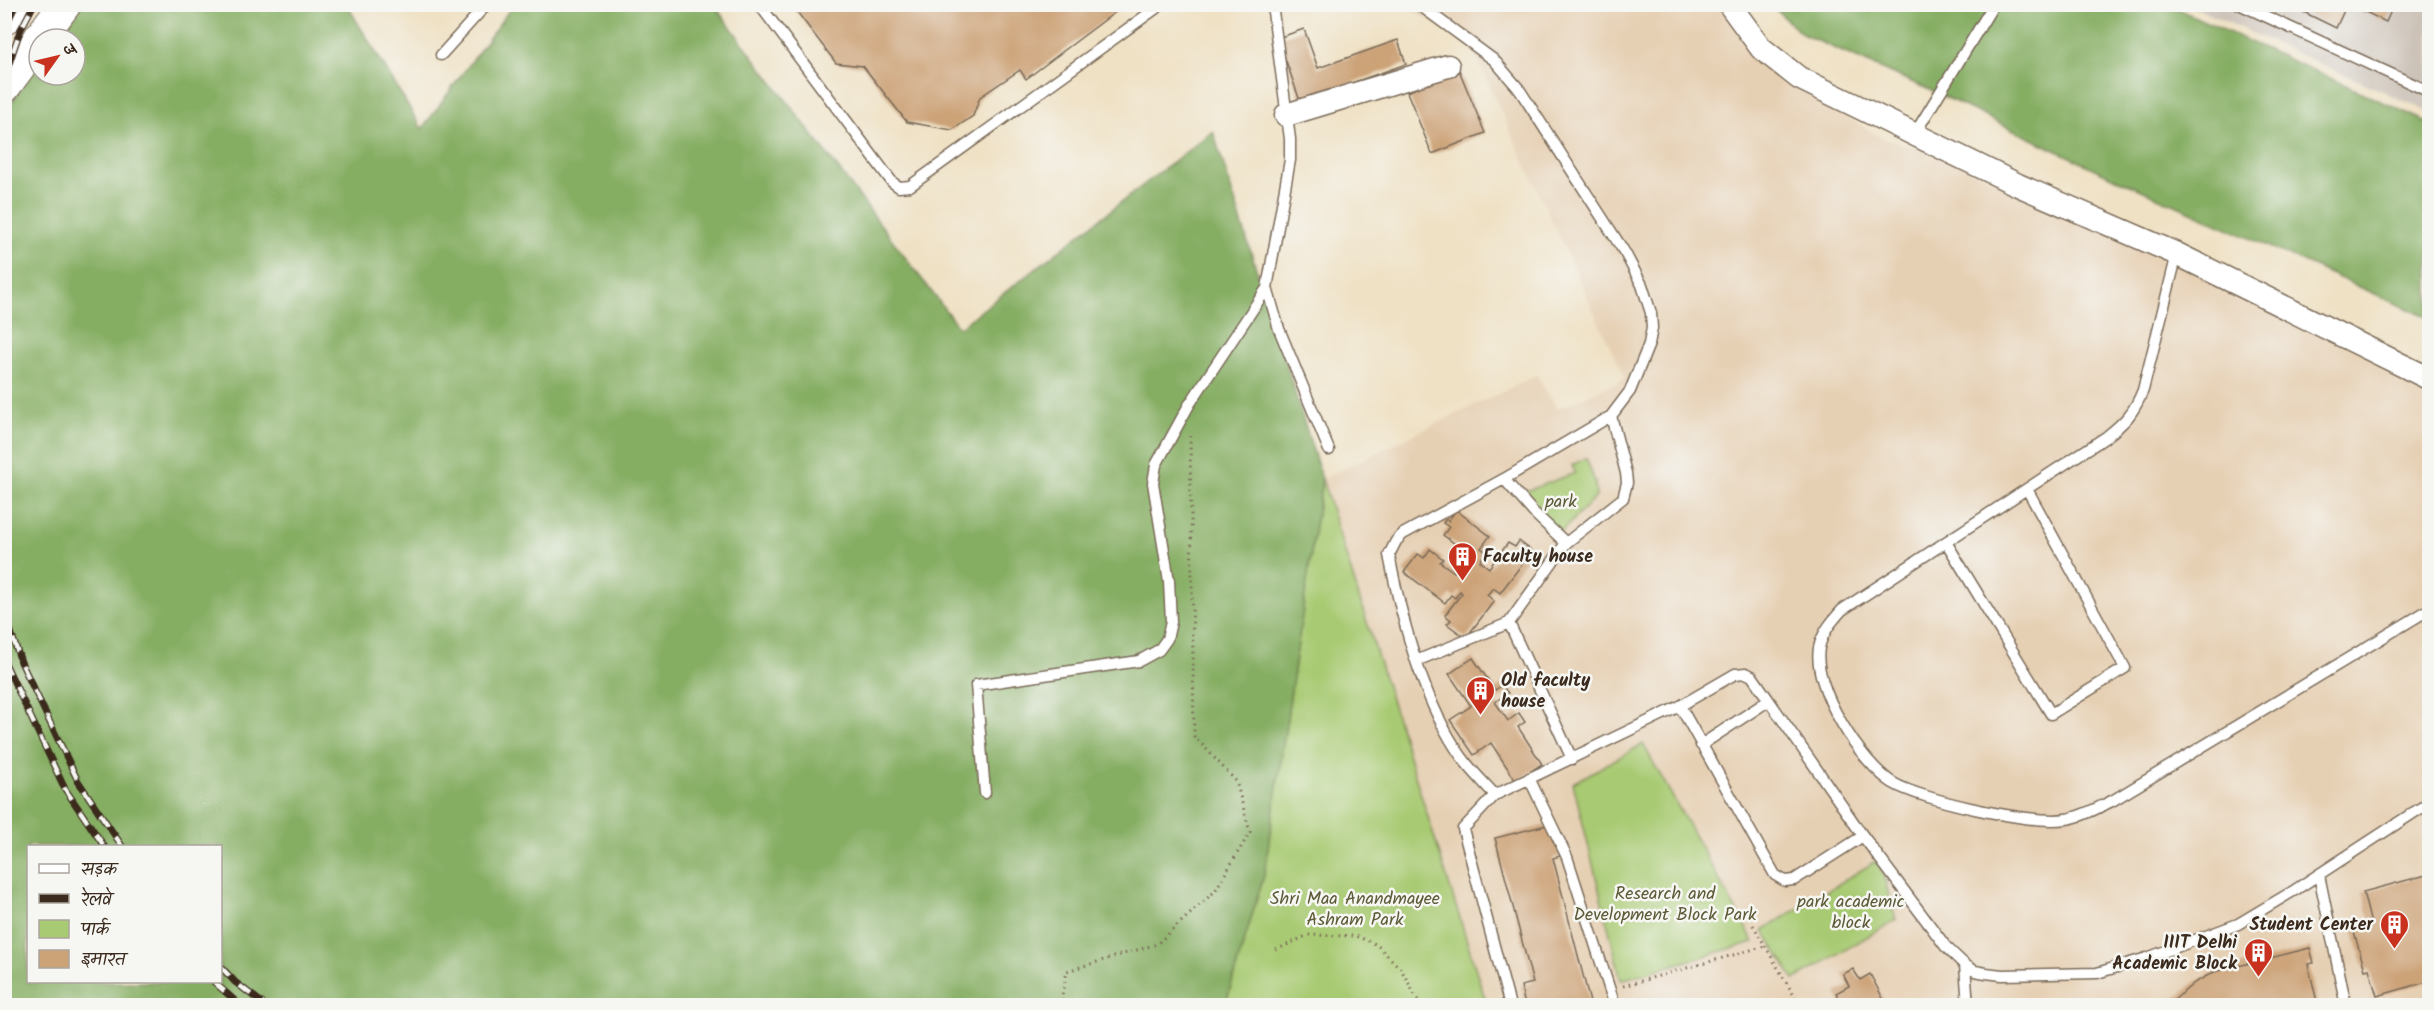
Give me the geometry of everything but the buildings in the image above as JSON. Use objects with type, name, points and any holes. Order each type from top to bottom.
[{"type":"street","points":[[4,19],[17,4]]},
{"type":"street","points":[[48,27],[64,4]]},
{"type":"street","points":[[1729,4],[1761,48],[1799,78],[2018,185],[2177,254],[2430,380]]},
{"type":"street","points":[[4,87],[27,55]]},
{"type":"street","points":[[1286,115],[1448,66]]},
{"type":"lane","points":[[441,55],[487,4]]},
{"type":"lane","points":[[759,4],[892,182],[899,187],[910,186],[1162,4]]},
{"type":"lane","points":[[985,793],[976,685],[1139,661],[1159,650],[1167,639],[1171,622],[1169,581],[1153,483],[1156,465],[1189,405],[1267,288],[1290,160],[1272,4]]},
{"type":"lane","points":[[1418,4],[1494,60],[1519,89],[1625,253],[1642,285],[1651,313],[1652,328],[1649,344],[1630,391],[1611,416],[1504,479],[1403,534],[1389,555],[1416,661],[1443,725],[1467,764],[1496,795]]},
{"type":"lane","points":[[1914,136],[1994,4]]},
{"type":"lane","points":[[2239,4],[2430,92]]},
{"type":"lane","points":[[2177,254],[2143,390],[2136,409],[2125,423],[1842,610],[1828,626],[1819,649],[1821,681],[1854,740],[1874,768],[1893,783],[1915,793],[2022,818],[2066,819],[2112,801],[2430,609]]},
{"type":"lane","points":[[1267,288],[1288,351],[1329,450]]},
{"type":"lane","points":[[1416,661],[1509,623],[1566,543],[1623,498],[1626,491],[1626,473],[1611,416]]},
{"type":"lane","points":[[1504,479],[1533,512],[1566,543]]},
{"type":"lane","points":[[1946,542],[2051,714],[2125,668],[2027,489]]},
{"type":"lane","points":[[1509,623],[1572,759]]},
{"type":"lane","points":[[1510,1005],[1463,829],[1496,795],[1680,706],[1740,673],[1752,676],[1863,836],[1946,946],[1965,965],[1975,971],[2002,975],[2097,973],[2146,958],[2238,924],[2319,875],[2430,802]]},
{"type":"lane","points":[[1701,745],[1768,701]]},
{"type":"lane","points":[[1680,706],[1775,875],[1785,881],[1794,880],[1863,836]]},
{"type":"lane","points":[[1529,778],[1567,856],[1615,1005]]},
{"type":"lane","points":[[2319,875],[2346,1005]]},
{"type":"lane","points":[[1965,965],[1968,1005]]},
{"type":"path","points":[[1060,1005],[1067,971],[1157,944],[1215,891],[1250,832],[1236,781],[1194,736],[1189,405]]},
{"type":"path","points":[[1753,925],[1800,1005]]},
{"type":"path","points":[[1276,950],[1308,935],[1355,936],[1376,944],[1401,969],[1421,1005]]},
{"type":"path","points":[[1610,990],[1765,946]]},
{"type":"shaded area","points":[[1402,5],[1721,5],[1803,91],[1882,138],[1929,151],[2429,380],[2429,1005],[1486,1005],[1322,479],[1537,375],[1557,409],[1625,379],[1469,42]]},
{"type":"shaded area","points":[[2189,5],[2429,5],[2429,112]]},
{"type":"green space","points":[[81,5],[347,5],[422,129],[513,5],[714,5],[959,328],[1213,131],[1322,479],[1264,875],[1225,1005],[5,1006],[5,111],[27,80],[27,87],[87,87],[87,27],[65,27]]},
{"type":"green space","points":[[1771,5],[2169,5],[2429,123],[2429,318],[2099,171],[1939,94],[1802,34]]},
{"type":"green space","name":"park","points":[[1586,458],[1595,482],[1596,497],[1560,533],[1523,492],[1575,473],[1572,465]]},
{"type":"green space","name":"Shri Maa Anandmayee Ashram Park","points":[[1322,479],[1487,1005],[1225,1006],[1264,875]]},
{"type":"green space","name":"Research and Development Block Park","points":[[1643,744],[1754,942],[1621,980],[1573,783]]},
{"type":"green space","name":"park academic block","points":[[1876,861],[1883,874],[1896,920],[1794,980],[1763,930]]},
{"type":"railway","points":[[4,29],[16,4]]},
{"type":"railway","points":[[4,78],[20,31],[34,4]]},
{"type":"railway","points":[[4,612],[21,662],[78,781],[121,845]]},
{"type":"railway","points":[[4,661],[65,789],[103,845]]},
{"type":"railway","points":[[222,968],[235,982],[266,1006]]},
{"type":"railway","points":[[215,983],[241,1006]]},
{"type":"place","name":"Faculty house","points":[[1462,582]]},
{"type":"place","name":"Old faculty house","points":[[1480,716]]},
{"type":"place","name":"Student Center","points":[[2394,950]]},
{"type":"place","name":"IIIT Delhi Academic Block","points":[[2258,978]]}]
